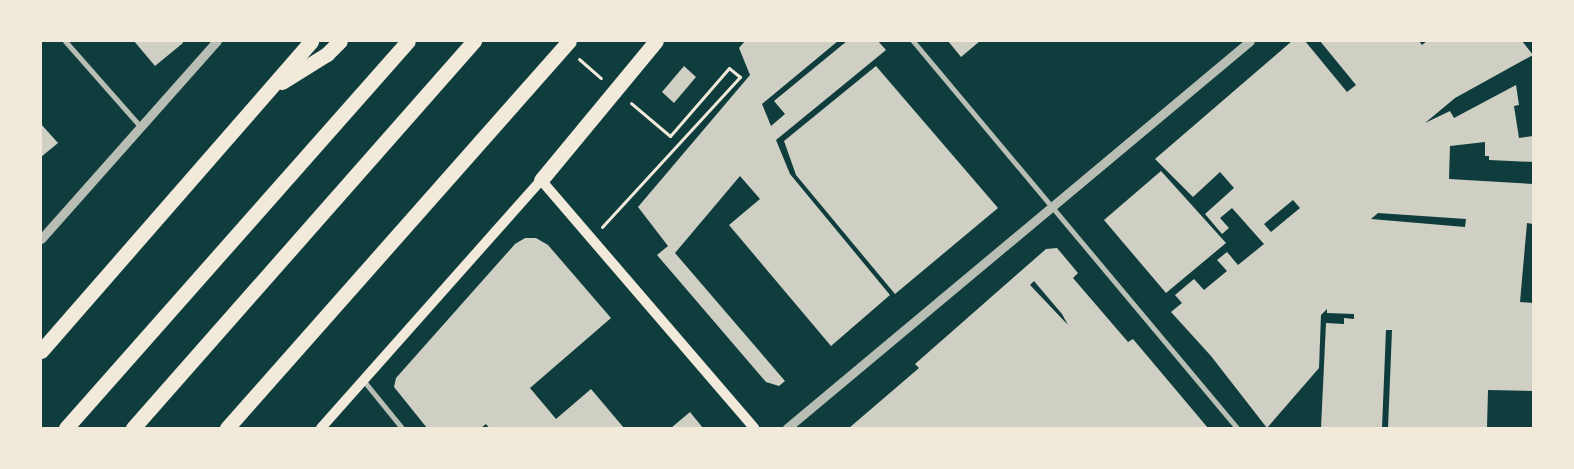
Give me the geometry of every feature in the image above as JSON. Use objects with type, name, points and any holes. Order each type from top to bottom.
[{"type":"highway","points":[[41,351],[311,41]]},
{"type":"highway","points":[[268,90],[328,54],[340,41]]},
{"type":"highway","points":[[66,428],[408,41]]},
{"type":"highway","points":[[133,428],[474,41]]},
{"type":"highway","points":[[227,428],[569,41]]},
{"type":"highway","points":[[541,180],[656,41]]},
{"type":"main road","points":[[321,428],[541,180],[754,428]]},
{"type":"street","points":[[65,41],[140,126]]},
{"type":"street","points":[[41,239],[217,41]]},
{"type":"street","points":[[912,41],[1237,428]]},
{"type":"street","points":[[787,428],[1250,41]]},
{"type":"street","points":[[363,380],[402,428]]},
{"type":"path","points":[[592,238],[740,77],[729,68],[670,136]]},
{"type":"building","points":[[134,41],[182,41],[183,43],[155,66]]},
{"type":"building","points":[[745,41],[838,41],[762,104],[771,126],[785,114],[774,101],[847,41],[878,41],[886,50],[776,140],[790,174],[890,295],[831,346],[729,225],[760,199],[740,176],[675,253],[785,381],[779,386],[766,382],[657,255],[668,246],[638,207],[750,75],[739,48]]},
{"type":"building","points":[[948,41],[980,41],[961,57]]},
{"type":"building","points":[[1292,41],[1305,41],[1347,92],[1356,85],[1320,41],[1419,41],[1422,45],[1427,41],[1522,41],[1533,55],[1455,98],[1425,123],[1450,111],[1454,118],[1516,85],[1519,105],[1514,106],[1519,138],[1533,136],[1533,162],[1489,160],[1489,156],[1485,156],[1485,142],[1450,146],[1449,179],[1533,184],[1533,224],[1527,223],[1520,302],[1533,303],[1532,391],[1488,390],[1487,428],[1388,428],[1392,330],[1386,330],[1382,428],[1321,428],[1326,323],[1344,324],[1344,318],[1354,319],[1354,314],[1327,313],[1327,309],[1321,315],[1319,368],[1267,428],[1211,356],[1171,312],[1182,303],[1175,295],[1194,279],[1204,290],[1227,271],[1217,260],[1227,252],[1238,265],[1264,244],[1232,208],[1220,218],[1229,228],[1222,234],[1205,214],[1234,188],[1220,172],[1193,197],[1155,159]],"holes":[[[1293,200],[1300,208],[1271,232],[1264,224]],[[1378,213],[1466,219],[1465,227],[1371,219]]]},
{"type":"building","points":[[684,66],[696,77],[674,103],[662,92]]},
{"type":"building","points":[[876,66],[998,208],[895,294],[796,175],[784,141]]},
{"type":"building","points":[[41,124],[58,143],[41,157]]},
{"type":"building","points":[[1161,171],[1226,243],[1166,293],[1104,220]]},
{"type":"building","points":[[525,238],[536,238],[548,245],[611,318],[530,388],[556,419],[591,389],[624,428],[489,428],[486,424],[481,428],[427,428],[394,387],[396,378],[515,244]]},
{"type":"building","points":[[1057,248],[1078,273],[1073,278],[1128,342],[1133,339],[1208,428],[849,428],[919,368],[915,364],[1046,249]],"holes":[[[1034,281],[1062,314],[1068,325],[1030,285]]]},
{"type":"building","points":[[690,412],[703,428],[671,428]]}]
